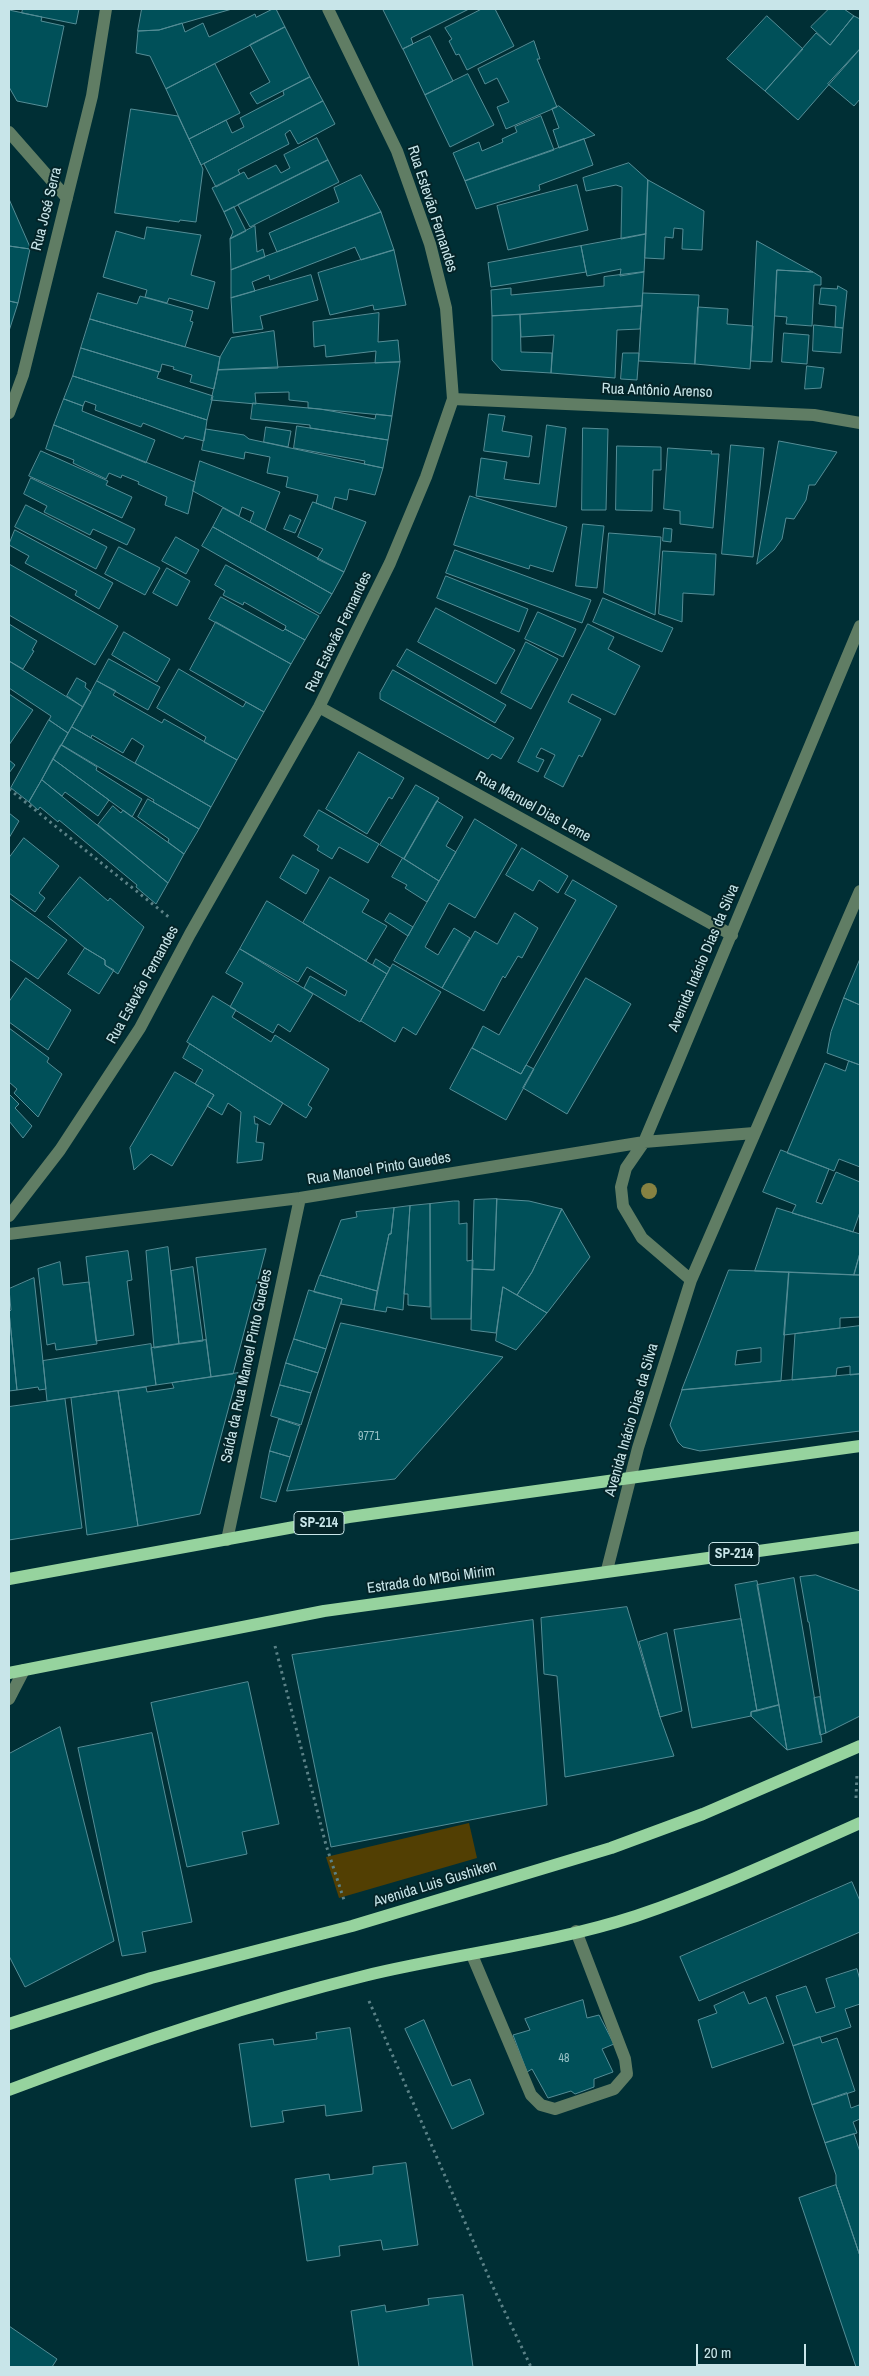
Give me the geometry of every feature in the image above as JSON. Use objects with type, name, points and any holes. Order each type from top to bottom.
[{"type":"main road","name":"SP-214","points":[[9,1578],[350,1517],[860,1446]]},
{"type":"main road","name":"Estrada do M'Boi Mirim","points":[[9,1673],[324,1611],[607,1570],[860,1537]]},
{"type":"main road","name":"Avenida Luis Gushiken","points":[[9,2024],[151,1978],[352,1926],[611,1848],[703,1814],[860,1746]]},
{"type":"main road","points":[[9,2090],[101,2055],[308,1990],[526,1944],[634,1916],[712,1889],[857,1824]]},
{"type":"street","name":"Rua José Serra","points":[[9,413],[23,375],[92,96],[106,9]]},
{"type":"street","name":"Rua Estevão Fernandes","points":[[9,1216],[60,1150],[140,1028],[190,934],[320,707],[390,563],[426,477],[453,399],[446,308],[430,244],[397,151],[328,9]]},
{"type":"street","points":[[9,132],[67,198]]},
{"type":"street","name":"Rua Antônio Arenso","points":[[453,399],[804,414],[860,423]]},
{"type":"street","name":"Avenida Inácio Dias da Silva","points":[[691,1280],[642,1238],[623,1206],[620,1187],[626,1168],[644,1142],[860,626]]},
{"type":"street","name":"Rua Manuel Dias Leme","points":[[320,707],[732,935]]},
{"type":"street","name":"Avenida Inácio Dias da Silva","points":[[607,1570],[638,1448],[691,1280],[860,891]]},
{"type":"street","name":"Rua Manoel Pinto Guedes","points":[[9,1234],[300,1198],[644,1142],[754,1133]]},
{"type":"street","name":"Saída da Rua Manoel Pinto Guedes","points":[[227,1540],[300,1198]]},
{"type":"street","points":[[9,1699],[24,1670]]},
{"type":"street","points":[[472,1955],[532,2095],[542,2105],[555,2110],[614,2089],[627,2074],[625,2059],[576,1932]]},
{"type":"path","points":[[9,789],[190,934]]},
{"type":"path","points":[[269,1622],[326,1845],[352,1926]]},
{"type":"path","points":[[857,1824],[860,1746]]},
{"type":"path","points":[[359,1978],[494,2289],[531,2367]]},
{"type":"shaded area","points":[[469,1823],[477,1858],[339,1898],[326,1857]]},
{"type":"building","points":[[23,9],[79,9],[76,24],[22,13]]},
{"type":"building","points":[[142,9],[232,9],[159,30],[138,31]]},
{"type":"building","points":[[276,9],[285,27],[166,89],[150,56],[136,53],[138,31],[159,30],[182,23],[185,32],[203,23],[209,37],[255,14],[256,17]]},
{"type":"building","points":[[383,9],[469,9],[411,38],[413,44],[403,49]]},
{"type":"building","points":[[482,9],[495,9],[514,46],[467,70],[459,54],[456,55],[449,41],[452,39],[445,28]]},
{"type":"building","points":[[829,9],[844,9],[854,16],[830,45],[811,27]]},
{"type":"building","points":[[9,10],[42,17],[41,21],[64,26],[47,107],[17,101],[9,87]]},
{"type":"building","points":[[767,16],[803,49],[765,91],[727,59]]},
{"type":"building","points":[[854,16],[860,19],[860,49],[798,120],[765,91],[816,33],[830,45]]},
{"type":"building","points":[[285,27],[310,77],[257,104],[250,93],[270,82],[250,45]]},
{"type":"building","points":[[430,36],[453,81],[425,95],[403,49]]},
{"type":"building","points":[[534,41],[540,59],[537,59],[557,107],[506,129],[497,107],[509,102],[497,78],[485,84],[478,69]]},
{"type":"building","points":[[860,49],[860,99],[854,106],[828,84]]},
{"type":"building","points":[[215,64],[240,113],[189,139],[166,89]]},
{"type":"building","points":[[468,74],[494,125],[450,147],[425,95]]},
{"type":"building","points":[[310,77],[323,101],[201,165],[189,139],[226,120],[232,133],[244,127],[240,118],[284,95],[283,91]]},
{"type":"building","points":[[323,101],[335,124],[298,144],[290,130],[285,134],[289,144],[238,170],[240,174],[216,187],[204,164]]},
{"type":"building","points":[[559,106],[595,135],[559,148],[553,130],[559,128],[552,109]]},
{"type":"building","points":[[131,109],[178,116],[203,169],[196,222],[180,220],[179,222],[115,213]]},
{"type":"building","points":[[541,116],[554,150],[465,181],[453,153],[479,142],[482,151],[503,142],[502,139],[517,132],[515,127]]},
{"type":"building","points":[[317,138],[328,160],[224,212],[212,188],[244,172],[248,179],[276,165],[281,173],[290,168],[284,155]]},
{"type":"building","points":[[584,139],[593,165],[539,185],[540,190],[476,209],[465,181]]},
{"type":"building","points":[[328,160],[339,182],[250,227],[238,205]]},
{"type":"building","points":[[629,163],[648,180],[646,234],[621,239],[622,187],[616,185],[586,191],[583,178]]},
{"type":"building","points":[[361,175],[381,212],[277,252],[269,233],[339,202],[334,188]]},
{"type":"building","points":[[648,180],[704,211],[702,250],[682,249],[683,229],[674,228],[673,238],[665,237],[664,259],[645,258]]},
{"type":"building","points":[[577,185],[588,230],[508,250],[497,206]]},
{"type":"building","points":[[9,199],[30,247],[30,249],[9,246]]},
{"type":"building","points":[[234,207],[246,231],[230,239],[233,232],[224,212]]},
{"type":"building","points":[[381,212],[394,250],[361,260],[355,247],[270,280],[269,275],[252,282],[255,291],[231,298],[231,270]]},
{"type":"building","points":[[255,226],[257,252],[263,249],[265,257],[231,270],[230,239]]},
{"type":"building","points":[[147,227],[201,235],[191,275],[215,282],[208,309],[169,298],[167,303],[145,297],[147,290],[103,277],[116,231],[144,239]]},
{"type":"building","points":[[646,234],[644,272],[620,276],[621,269],[587,276],[581,246]]},
{"type":"building","points":[[757,241],[813,272],[777,270],[772,362],[751,361]]},
{"type":"building","points":[[9,246],[30,249],[18,303],[9,301]]},
{"type":"building","points":[[581,246],[586,272],[491,287],[488,263]]},
{"type":"building","points":[[394,250],[406,305],[374,310],[373,305],[330,315],[318,273]]},
{"type":"building","points":[[777,270],[813,272],[821,277],[821,285],[814,285],[812,326],[786,324],[787,317],[775,316]]},
{"type":"building","points":[[644,272],[642,306],[492,316],[491,290],[511,288],[511,295],[604,286],[604,277]]},
{"type":"building","points":[[311,275],[318,300],[260,316],[263,329],[233,333],[231,298]]},
{"type":"building","points":[[838,286],[847,291],[843,328],[835,327],[836,306],[819,304],[821,288],[837,289]]},
{"type":"building","points":[[98,293],[137,304],[140,296],[193,311],[190,321],[193,322],[185,347],[90,319]]},
{"type":"building","points":[[643,293],[699,295],[695,364],[639,361]]},
{"type":"building","points":[[9,301],[18,303],[9,331]]},
{"type":"building","points":[[642,306],[640,329],[617,330],[615,378],[551,373],[554,335],[521,337],[520,315]]},
{"type":"building","points":[[698,307],[728,309],[727,324],[753,326],[750,369],[695,364]]},
{"type":"building","points":[[379,313],[378,342],[398,340],[400,362],[375,363],[376,351],[326,357],[325,345],[314,347],[313,322]]},
{"type":"building","points":[[520,315],[521,352],[552,353],[551,373],[501,370],[492,360],[492,316]]},
{"type":"building","points":[[90,319],[220,357],[214,389],[190,382],[192,375],[173,369],[174,367],[162,364],[160,372],[81,348]]},
{"type":"building","points":[[814,325],[843,328],[841,353],[813,351]]},
{"type":"building","points":[[274,331],[278,368],[218,370],[220,357],[231,338]]},
{"type":"building","points":[[784,333],[809,335],[807,364],[782,362]]},
{"type":"building","points":[[81,348],[159,372],[157,378],[213,396],[207,420],[73,376]]},
{"type":"building","points":[[623,353],[639,353],[637,380],[621,379]]},
{"type":"building","points":[[400,362],[392,416],[308,408],[308,402],[289,400],[289,392],[255,393],[256,404],[211,400],[218,370]]},
{"type":"building","points":[[807,366],[824,368],[821,388],[805,389]]},
{"type":"building","points":[[73,376],[207,420],[204,441],[185,436],[183,439],[143,423],[141,427],[95,410],[96,405],[85,401],[83,406],[64,399]]},
{"type":"building","points":[[64,399],[83,406],[82,411],[155,440],[146,463],[54,425]]},
{"type":"building","points":[[253,403],[320,409],[375,419],[376,414],[392,416],[388,440],[310,428],[310,425],[251,419]]},
{"type":"building","points":[[489,414],[505,416],[502,431],[532,436],[529,457],[484,451]]},
{"type":"building","points":[[54,425],[195,482],[188,514],[165,505],[167,497],[138,484],[139,482],[122,475],[121,478],[109,473],[106,479],[73,463],[74,460],[46,449]]},
{"type":"building","points":[[547,425],[566,428],[556,507],[476,496],[481,458],[507,462],[504,479],[539,484]]},
{"type":"building","points":[[297,426],[388,440],[383,468],[364,464],[365,461],[294,448]]},
{"type":"building","points":[[266,427],[291,431],[288,447],[264,442]]},
{"type":"building","points":[[583,428],[608,429],[606,510],[582,510]]},
{"type":"building","points":[[206,429],[244,435],[249,439],[383,468],[375,495],[349,489],[347,500],[335,497],[332,509],[316,503],[318,495],[286,487],[288,477],[267,473],[270,457],[245,452],[244,459],[202,450]]},
{"type":"building","points":[[779,441],[837,452],[815,485],[809,485],[806,500],[794,519],[786,518],[782,539],[774,550],[757,564]]},
{"type":"building","points":[[731,445],[764,448],[753,557],[722,554]]},
{"type":"building","points":[[617,446],[661,447],[661,470],[653,470],[652,511],[616,510]]},
{"type":"building","points":[[668,448],[712,451],[711,454],[719,454],[713,528],[680,524],[680,511],[664,509]]},
{"type":"building","points":[[41,451],[108,481],[106,485],[132,497],[122,518],[29,476]]},
{"type":"building","points":[[200,461],[280,492],[265,530],[250,522],[254,512],[242,507],[239,516],[193,491]]},
{"type":"building","points":[[31,478],[135,529],[127,545],[93,529],[90,535],[44,512],[47,506],[24,494]]},
{"type":"building","points":[[470,496],[567,527],[553,572],[530,565],[529,569],[454,545]]},
{"type":"building","points":[[313,502],[366,522],[344,572],[317,559],[323,549],[298,537]]},
{"type":"building","points":[[26,505],[107,547],[96,569],[15,527]]},
{"type":"building","points":[[223,508],[344,572],[332,594],[213,527]]},
{"type":"building","points":[[290,515],[301,520],[295,533],[284,529]]},
{"type":"building","points":[[583,524],[604,526],[597,588],[576,586]]},
{"type":"building","points":[[213,527],[332,594],[320,614],[202,546]]},
{"type":"building","points":[[664,528],[672,529],[671,542],[663,541]]},
{"type":"building","points":[[15,530],[113,583],[99,609],[75,595],[77,591],[25,563],[29,556],[9,545]]},
{"type":"building","points":[[609,533],[661,537],[655,615],[604,593]]},
{"type":"building","points":[[176,537],[199,550],[186,574],[162,561]]},
{"type":"building","points":[[119,547],[160,568],[145,595],[105,574]]},
{"type":"building","points":[[455,550],[591,600],[582,623],[446,573]]},
{"type":"building","points":[[663,551],[716,554],[714,595],[683,593],[682,622],[659,614]]},
{"type":"building","points":[[9,564],[118,626],[95,665],[9,615]]},
{"type":"building","points":[[226,565],[319,616],[305,640],[285,629],[286,626],[244,602],[243,605],[223,595],[225,591],[215,585]]},
{"type":"building","points":[[167,568],[190,581],[177,606],[153,593]]},
{"type":"building","points":[[446,576],[528,609],[519,632],[437,598]]},
{"type":"building","points":[[221,597],[283,631],[285,629],[305,640],[291,664],[209,619]]},
{"type":"building","points":[[603,598],[673,628],[662,652],[593,622]]},
{"type":"building","points":[[436,608],[515,650],[496,684],[418,642]]},
{"type":"building","points":[[538,612],[576,629],[563,657],[525,639]]},
{"type":"building","points":[[216,622],[291,664],[264,712],[190,670]]},
{"type":"building","points":[[9,624],[37,641],[32,650],[34,651],[23,669],[9,661]]},
{"type":"building","points":[[588,624],[614,637],[608,649],[640,666],[615,715],[572,694],[568,702],[601,719],[582,757],[579,755],[563,787],[544,777],[555,755],[541,748],[536,757],[544,760],[538,772],[518,762]]},
{"type":"building","points":[[124,632],[170,659],[157,682],[112,655]]},
{"type":"building","points":[[526,642],[558,659],[531,709],[501,693]]},
{"type":"building","points":[[407,649],[506,705],[495,723],[397,666]]},
{"type":"building","points":[[109,659],[160,687],[148,710],[97,681]]},
{"type":"building","points":[[9,661],[83,707],[68,733],[49,720],[51,716],[9,688]]},
{"type":"building","points":[[179,669],[243,707],[246,702],[264,712],[237,760],[204,742],[206,737],[157,708]]},
{"type":"building","points":[[393,670],[514,738],[501,759],[492,754],[488,759],[380,699],[380,693]]},
{"type":"building","points":[[77,678],[86,683],[85,687],[91,692],[83,707],[67,696]]},
{"type":"building","points":[[97,681],[116,691],[113,695],[162,723],[164,719],[237,760],[211,807],[135,763],[144,746],[132,738],[123,753],[92,735],[91,738],[72,727]]},
{"type":"building","points":[[9,694],[33,710],[9,745]]},
{"type":"building","points":[[49,720],[68,733],[29,802],[11,788]]},
{"type":"building","points":[[72,727],[211,807],[199,829],[62,745]]},
{"type":"building","points":[[61,745],[97,767],[96,770],[142,799],[132,817],[53,759]]},
{"type":"building","points":[[359,752],[404,778],[392,799],[389,797],[367,834],[326,809]]},
{"type":"building","points":[[53,759],[109,800],[98,816],[65,792],[62,796],[42,780]]},
{"type":"building","points":[[9,760],[15,765],[9,773]]},
{"type":"building","points":[[42,780],[168,883],[156,904],[136,887],[137,885],[59,820],[58,822],[40,807],[38,810],[29,802]]},
{"type":"building","points":[[416,785],[439,798],[404,859],[380,845]]},
{"type":"building","points":[[148,799],[199,829],[184,854],[168,842],[169,839],[138,817]]},
{"type":"building","points":[[437,801],[463,817],[446,846],[456,852],[439,881],[404,859]]},
{"type":"building","points":[[113,806],[121,813],[123,810],[184,854],[168,883],[98,825]]},
{"type":"building","points":[[319,810],[379,844],[368,863],[339,847],[332,859],[317,850],[319,846],[304,836]]},
{"type":"building","points":[[9,813],[19,821],[9,838]]},
{"type":"building","points":[[475,819],[517,845],[475,918],[449,903],[425,947],[438,955],[454,928],[470,938],[442,988],[394,961]]},
{"type":"building","points":[[24,838],[59,866],[39,893],[45,898],[35,912],[9,893],[9,858]]},
{"type":"building","points":[[522,848],[568,876],[558,893],[539,880],[533,891],[506,875]]},
{"type":"building","points":[[293,855],[319,870],[306,894],[280,878]]},
{"type":"building","points":[[403,858],[439,881],[427,902],[405,888],[407,885],[392,877]]},
{"type":"building","points":[[80,877],[108,901],[110,898],[144,927],[118,974],[105,965],[105,960],[85,948],[48,917]]},
{"type":"building","points":[[330,877],[369,900],[362,912],[387,926],[366,961],[303,923]]},
{"type":"building","points":[[573,880],[617,906],[521,1074],[472,1048],[483,1026],[499,1035],[576,900],[565,894]]},
{"type":"building","points":[[9,898],[67,940],[38,979],[9,959]]},
{"type":"building","points":[[267,901],[387,974],[360,1022],[304,988],[310,976],[345,996],[347,991],[307,967],[298,982],[240,949]]},
{"type":"building","points":[[390,913],[413,927],[408,936],[385,921]]},
{"type":"building","points":[[515,913],[538,928],[522,958],[518,956],[505,978],[503,976],[484,1011],[442,988],[475,931],[497,944]]},
{"type":"building","points":[[85,948],[105,960],[105,965],[114,970],[99,994],[68,974]]},
{"type":"building","points":[[240,949],[313,994],[290,1032],[278,1024],[273,1033],[230,1007],[243,983],[226,973]]},
{"type":"building","points":[[376,959],[390,968],[387,974],[373,965]]},
{"type":"building","points":[[860,959],[860,1005],[844,998]]},
{"type":"building","points":[[393,964],[441,992],[416,1035],[403,1027],[395,1042],[361,1021]]},
{"type":"building","points":[[26,978],[71,1010],[48,1050],[9,1022],[9,1002]]},
{"type":"building","points":[[586,978],[631,1004],[567,1114],[523,1088]]},
{"type":"building","points":[[213,996],[236,1010],[232,1017],[271,1042],[275,1035],[329,1069],[308,1105],[312,1108],[306,1118],[187,1042]]},
{"type":"building","points":[[844,998],[860,1005],[860,1065],[827,1053],[831,1032]]},
{"type":"building","points":[[9,1028],[49,1058],[47,1062],[62,1074],[38,1117],[14,1093],[17,1089],[9,1082]]},
{"type":"building","points":[[190,1044],[283,1103],[270,1125],[254,1116],[255,1124],[258,1124],[256,1142],[264,1143],[262,1160],[237,1163],[241,1112],[228,1103],[222,1115],[207,1106],[214,1095],[195,1084],[203,1070],[183,1058]]},
{"type":"building","points":[[472,1048],[521,1074],[526,1065],[534,1069],[506,1120],[450,1089]]},
{"type":"building","points":[[849,1061],[860,1065],[860,1167],[839,1159],[834,1171],[787,1153],[825,1063],[845,1071]]},
{"type":"building","points":[[175,1072],[214,1095],[172,1166],[151,1154],[134,1170],[130,1148]]},
{"type":"building","points":[[9,1094],[19,1104],[15,1108],[32,1126],[23,1138],[9,1121]]},
{"type":"building","points":[[781,1150],[829,1169],[816,1202],[822,1204],[836,1172],[860,1182],[860,1212],[853,1232],[792,1213],[796,1205],[763,1192]]},
{"type":"building","points":[[497,1199],[494,1270],[472,1269],[474,1200]]},
{"type":"building","points":[[497,1199],[529,1201],[562,1209],[532,1272],[517,1295],[503,1287],[496,1333],[471,1330],[472,1269],[494,1270]]},
{"type":"building","points":[[459,1201],[459,1224],[467,1223],[467,1261],[473,1260],[471,1319],[431,1319],[430,1204]]},
{"type":"building","points":[[430,1204],[430,1307],[408,1305],[408,1294],[404,1294],[410,1206]]},
{"type":"building","points":[[410,1206],[403,1310],[387,1307],[386,1312],[374,1310],[389,1234],[391,1234],[394,1208]]},
{"type":"building","points":[[394,1208],[391,1234],[389,1234],[377,1291],[320,1275],[341,1220],[357,1217],[356,1212]]},
{"type":"building","points":[[777,1208],[860,1234],[860,1253],[854,1275],[755,1271]]},
{"type":"building","points":[[562,1209],[590,1257],[547,1313],[517,1295],[532,1272]]},
{"type":"building","points":[[168,1247],[179,1344],[154,1348],[146,1251]]},
{"type":"building","points":[[266,1249],[233,1374],[211,1377],[196,1258]]},
{"type":"building","points":[[128,1251],[132,1280],[127,1281],[134,1335],[96,1341],[86,1257]]},
{"type":"building","points":[[860,1253],[860,1275],[854,1275]]},
{"type":"building","points":[[60,1262],[63,1285],[89,1282],[97,1344],[56,1350],[55,1343],[47,1345],[38,1269]]},
{"type":"building","points":[[193,1267],[203,1341],[179,1344],[171,1271]]},
{"type":"building","points":[[729,1270],[789,1272],[781,1381],[682,1390]],"holes":[[[761,1348],[761,1362],[735,1365],[737,1351]]]},
{"type":"building","points":[[789,1272],[860,1275],[860,1317],[840,1318],[840,1328],[784,1335]]},
{"type":"building","points":[[320,1275],[377,1291],[374,1310],[341,1304],[342,1299],[314,1292]]},
{"type":"building","points":[[34,1278],[46,1389],[39,1390],[38,1387],[17,1390],[9,1312],[11,1310],[9,1289]]},
{"type":"building","points":[[503,1287],[547,1313],[516,1350],[496,1341]]},
{"type":"building","points":[[309,1290],[342,1299],[326,1349],[294,1339]]},
{"type":"building","points":[[9,1312],[17,1390],[9,1391]]},
{"type":"building","points":[[341,1323],[503,1357],[395,1479],[287,1491]]},
{"type":"building","points":[[860,1326],[860,1374],[850,1375],[850,1366],[837,1368],[836,1376],[792,1380],[795,1334]]},
{"type":"building","points":[[294,1339],[326,1349],[318,1373],[286,1363]]},
{"type":"building","points":[[206,1340],[211,1377],[156,1385],[151,1348]]},
{"type":"building","points":[[151,1344],[156,1385],[47,1401],[43,1361]]},
{"type":"building","points":[[286,1363],[318,1373],[311,1393],[280,1385]]},
{"type":"building","points":[[238,1373],[200,1514],[138,1526],[118,1391],[146,1387],[147,1392],[174,1388],[172,1383]]},
{"type":"building","points":[[860,1374],[860,1431],[700,1451],[683,1447],[678,1442],[670,1425],[682,1390]]},
{"type":"building","points":[[280,1385],[311,1393],[301,1425],[271,1416]]},
{"type":"building","points":[[118,1391],[138,1526],[87,1535],[71,1398]]},
{"type":"building","points":[[65,1399],[82,1528],[9,1540],[9,1407]]},
{"type":"building","points":[[279,1419],[300,1426],[290,1457],[270,1451]]},
{"type":"building","points":[[270,1451],[290,1457],[276,1502],[261,1498]]},
{"type":"building","points":[[816,1575],[860,1591],[860,1716],[826,1733],[800,1577]]},
{"type":"building","points":[[794,1578],[822,1742],[787,1750],[757,1585]]},
{"type":"building","points":[[757,1581],[779,1705],[757,1711],[735,1585]]},
{"type":"building","points":[[627,1607],[660,1717],[674,1756],[565,1777],[557,1676],[544,1674],[541,1618]]},
{"type":"building","points":[[741,1619],[757,1711],[751,1712],[751,1716],[692,1728],[674,1630]]},
{"type":"building","points":[[533,1620],[547,1805],[331,1847],[292,1655]]},
{"type":"building","points":[[667,1633],[682,1711],[660,1717],[639,1642]]},
{"type":"building","points":[[248,1682],[279,1824],[242,1832],[247,1854],[187,1867],[151,1703]]},
{"type":"building","points":[[820,1697],[826,1733],[820,1735],[814,1698]]},
{"type":"building","points":[[779,1705],[787,1750],[751,1716],[751,1712]]},
{"type":"building","points":[[60,1727],[114,1941],[25,1987],[9,1956],[9,1754]]},
{"type":"building","points":[[152,1733],[192,1922],[142,1932],[146,1952],[122,1956],[78,1748]]},
{"type":"building","points":[[852,1882],[860,1901],[860,1932],[699,2001],[680,1957]]},
{"type":"building","points":[[857,1969],[860,1980],[860,2004],[845,2009],[851,2027],[793,2046],[776,1996],[806,1986],[816,2013],[835,2007],[826,1979]]},
{"type":"building","points":[[744,1992],[749,2004],[766,1997],[784,2043],[712,2068],[698,2020],[717,2013],[714,2006]]},
{"type":"building","points":[[583,2000],[587,2018],[599,2015],[614,2044],[602,2049],[613,2072],[594,2079],[594,2087],[575,2094],[571,2091],[548,2098],[532,2069],[527,2072],[513,2035],[530,2030],[525,2019]]},
{"type":"building","points":[[424,2020],[452,2086],[470,2079],[484,2114],[452,2129],[405,2029]]},
{"type":"building","points":[[350,2028],[362,2111],[326,2116],[325,2105],[282,2111],[284,2122],[251,2127],[239,2044],[273,2039],[274,2045],[317,2039],[316,2033]]},
{"type":"building","points":[[820,2037],[822,2043],[837,2038],[855,2091],[812,2105],[793,2046]]},
{"type":"building","points":[[847,2093],[851,2108],[859,2105],[860,2108],[860,2119],[853,2122],[857,2133],[825,2143],[812,2105]]},
{"type":"building","points":[[854,2134],[860,2152],[860,2256],[836,2185],[836,2175],[825,2143]]},
{"type":"building","points":[[406,2163],[418,2245],[383,2250],[381,2240],[339,2246],[340,2256],[307,2261],[295,2179],[329,2174],[330,2180],[373,2174],[373,2167]]},
{"type":"building","points":[[836,2185],[860,2256],[860,2367],[856,2367],[799,2198]]},
{"type":"building","points":[[463,2295],[473,2367],[359,2367],[351,2311],[385,2305],[386,2312],[429,2305],[428,2299]]},
{"type":"building","points":[[9,2326],[57,2359],[52,2367],[9,2367]]}]
